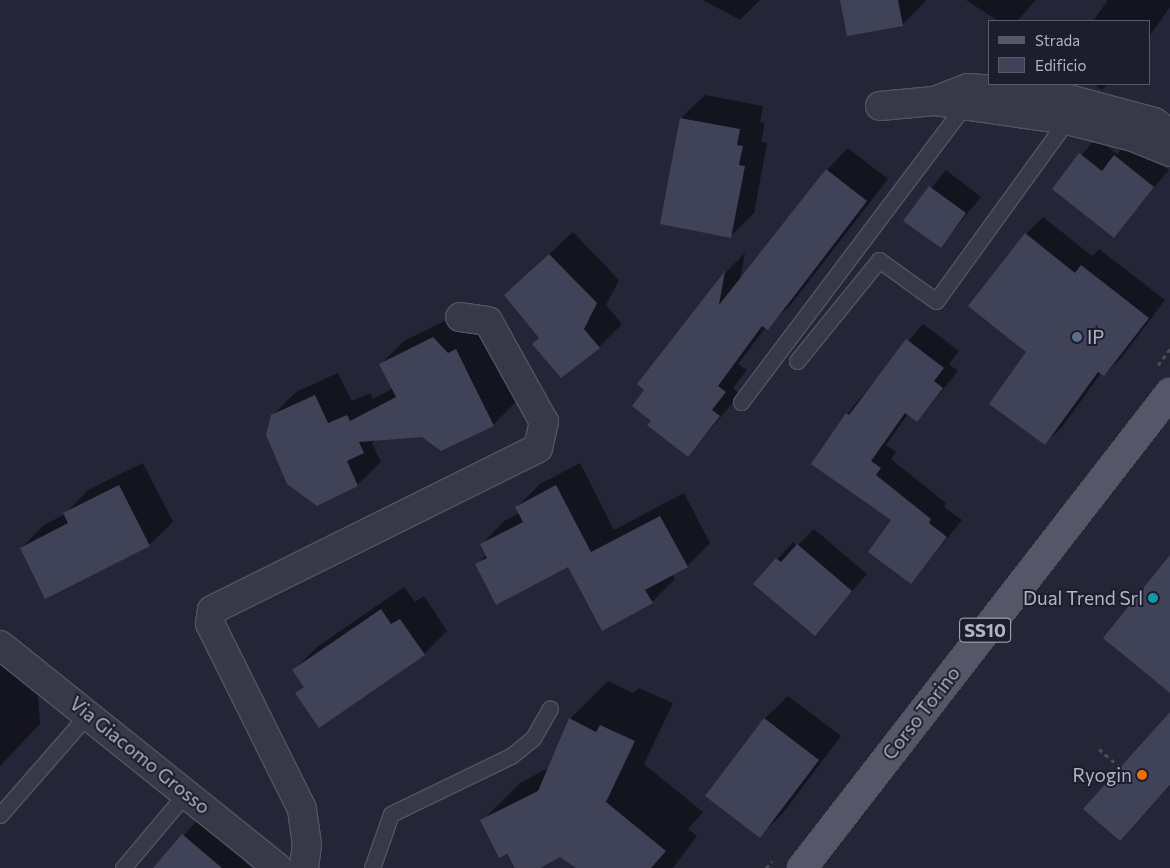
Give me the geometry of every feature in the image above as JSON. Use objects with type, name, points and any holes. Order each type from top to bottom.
[{"type":"main road","name":"Corso Torino","points":[[802,868],[1170,394]]},
{"type":"street","points":[[880,106],[934,101],[968,88],[1050,94],[1154,122],[1170,134]]},
{"type":"street","points":[[934,101],[963,107],[1067,120],[1133,137],[1170,152]]},
{"type":"street","points":[[304,868],[307,845],[302,809],[210,624],[212,610],[538,448],[544,422],[488,321],[460,317]]},
{"type":"street","name":"Via Giacomo Grosso","points":[[0,645],[89,713],[278,868]]},
{"type":"lane","points":[[741,402],[963,107]]},
{"type":"lane","points":[[797,361],[879,260],[936,301],[1067,120]]},
{"type":"lane","points":[[372,868],[390,814],[511,756],[533,738],[550,709]]},
{"type":"lane","points":[[0,815],[89,713]]},
{"type":"lane","points":[[123,868],[187,792]]},
{"type":"path","points":[[1098,749],[1120,767]]},
{"type":"building","points":[[840,0],[898,0],[903,26],[847,36]]},
{"type":"building","points":[[680,118],[740,129],[737,145],[743,146],[739,165],[745,166],[731,238],[660,224]]},
{"type":"building","points":[[1079,153],[1102,171],[1114,155],[1154,187],[1114,238],[1052,189]]},
{"type":"building","points":[[826,169],[867,201],[768,330],[762,326],[718,386],[726,392],[712,410],[720,416],[688,457],[647,425],[651,421],[632,406],[644,390],[637,384],[725,271],[719,305]]},
{"type":"building","points":[[929,186],[966,213],[941,248],[903,221]]},
{"type":"building","points":[[1025,233],[1075,273],[1081,265],[1149,318],[1104,376],[1098,372],[1045,445],[989,404],[1026,352],[968,306]]},
{"type":"building","points":[[549,254],[597,303],[584,329],[600,348],[561,378],[532,344],[539,338],[504,295]]},
{"type":"building","points":[[433,337],[448,353],[456,349],[494,426],[441,451],[422,437],[359,442],[364,453],[347,461],[358,486],[317,506],[287,484],[266,435],[271,415],[315,395],[328,423],[347,415],[350,421],[396,397],[379,364]]},
{"type":"building","points":[[906,339],[944,368],[934,381],[943,388],[917,422],[905,413],[871,461],[881,468],[876,475],[931,519],[929,523],[947,537],[911,584],[868,552],[891,520],[811,464],[846,413],[849,415]]},
{"type":"building","points":[[119,485],[150,546],[45,599],[20,548],[68,523],[63,513]]},
{"type":"building","points":[[556,485],[591,552],[660,516],[688,567],[645,590],[653,603],[602,631],[568,567],[496,605],[475,564],[487,558],[480,544],[523,522],[515,507]]},
{"type":"building","points":[[797,544],[852,591],[815,636],[753,584],[776,558],[781,562]]},
{"type":"building","name":"Dual Trend Srl","points":[[1170,555],[1170,693],[1103,638]]},
{"type":"building","points":[[381,609],[391,624],[400,619],[425,655],[319,728],[295,693],[304,687],[292,670]]},
{"type":"building","name":"Ryogin","points":[[1170,712],[1170,785],[1120,841],[1083,809]]},
{"type":"building","points":[[569,718],[596,732],[600,725],[635,741],[606,802],[666,851],[651,868],[576,868],[560,857],[540,868],[515,868],[507,854],[499,858],[480,820],[538,791]]},
{"type":"building","points":[[764,718],[819,760],[760,838],[705,796]]},
{"type":"building","points":[[182,834],[222,868],[153,868]]},
{"type":"place","name":"IP","points":[[1077,337]]},
{"type":"place","name":"Dual Trend Srl","points":[[1153,598]]},
{"type":"place","name":"Ryogin","points":[[1142,775]]}]
